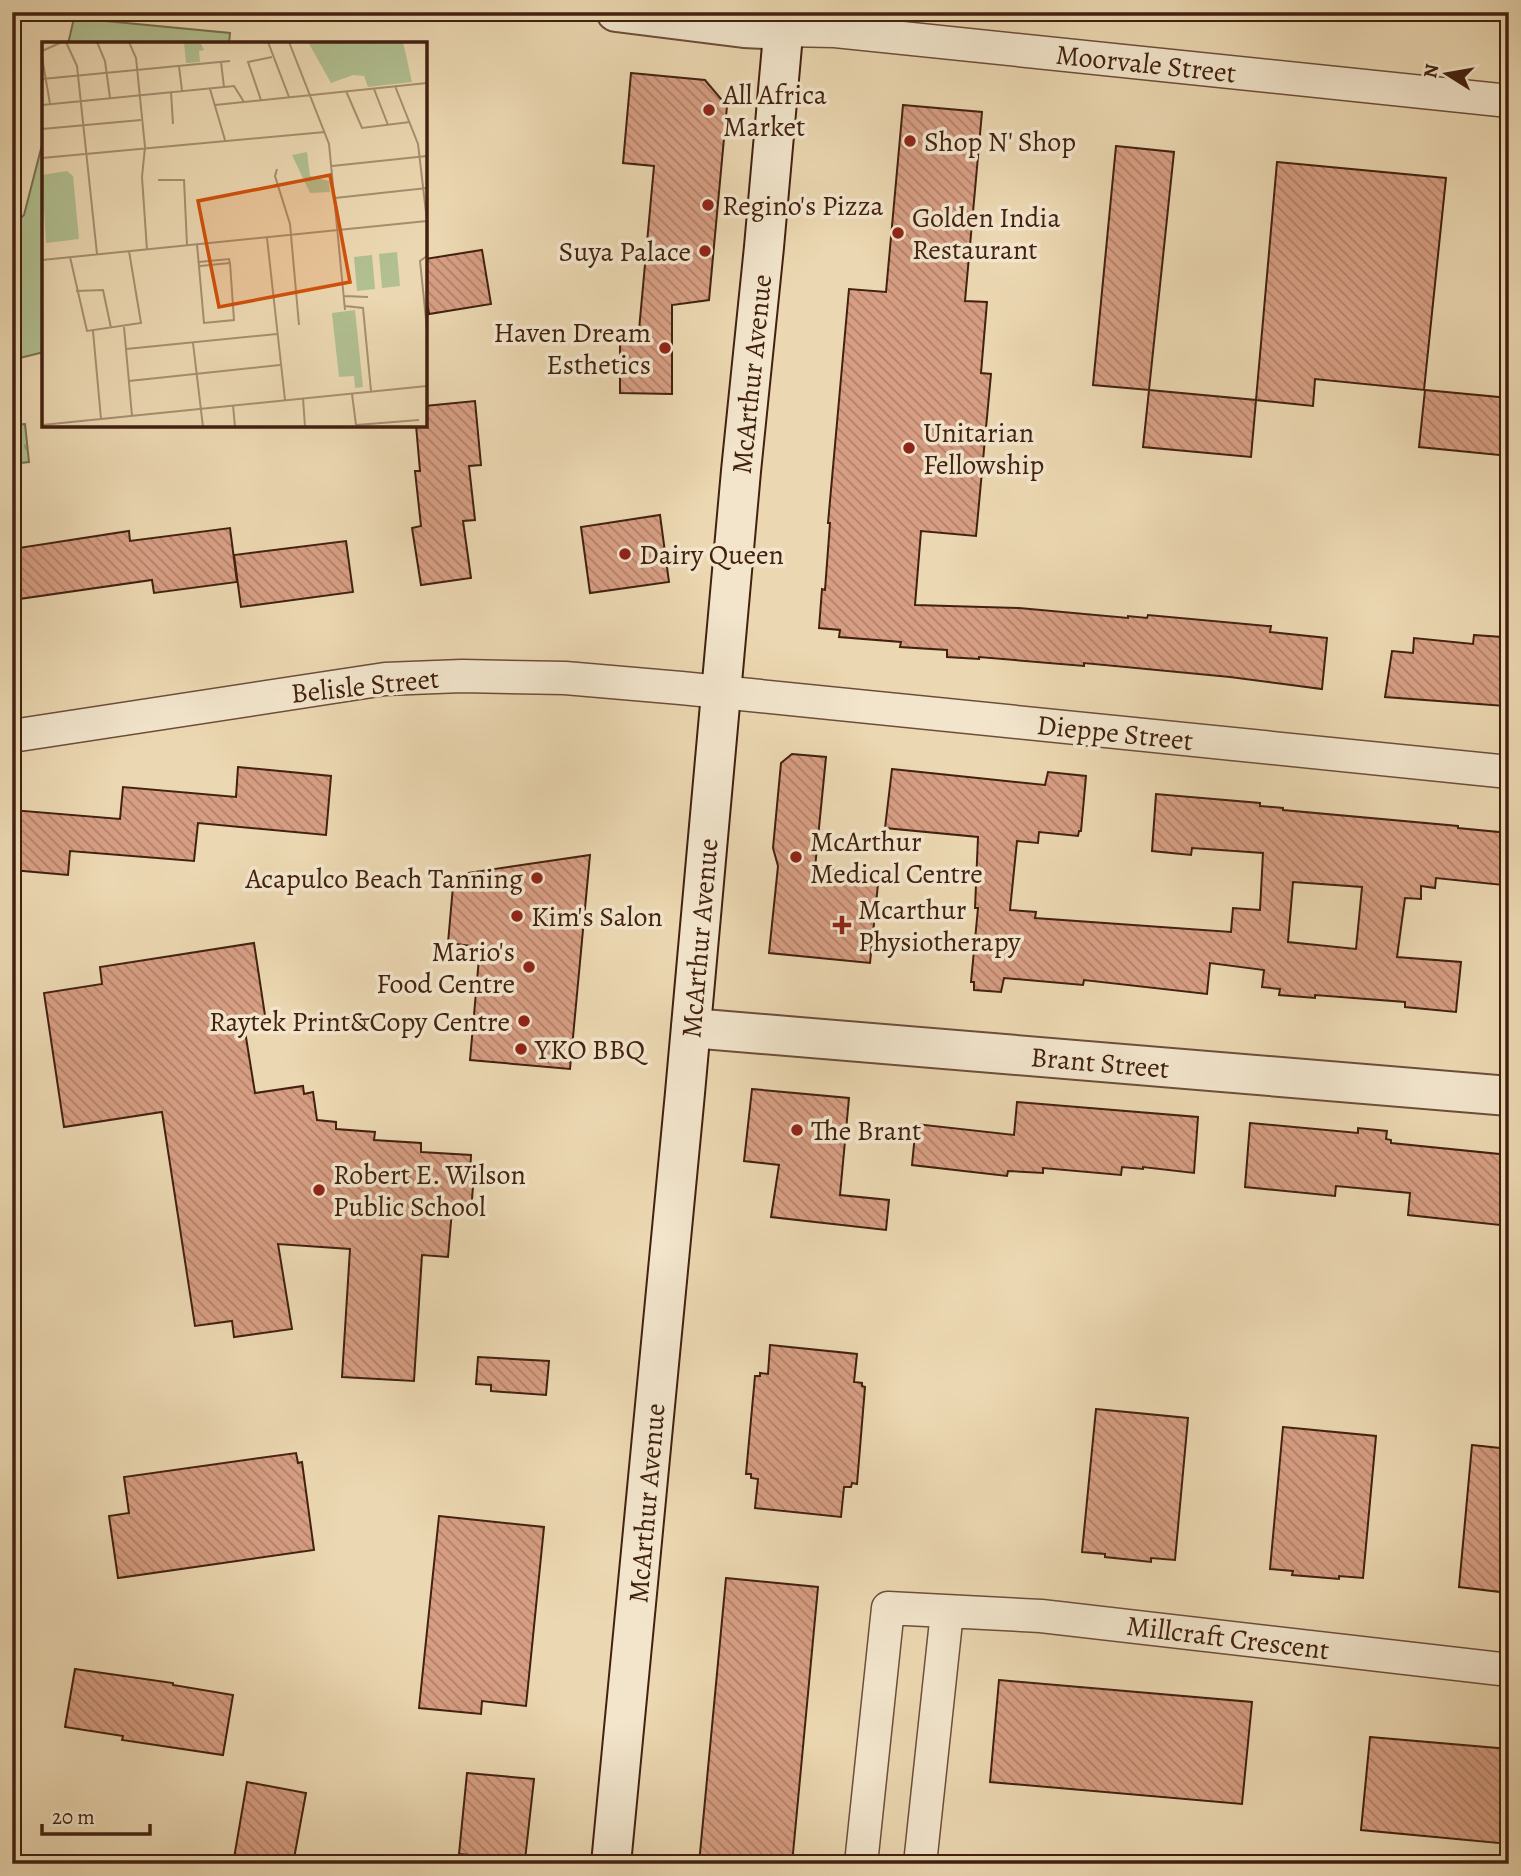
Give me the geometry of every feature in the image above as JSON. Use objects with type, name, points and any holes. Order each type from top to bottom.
[{"type":"main road","points":[[616,12],[733,27],[784,21]]},
{"type":"main road","name":"McArthur Avenue","points":[[611,1864],[784,21]]},
{"type":"main road","name":"Brant Street","points":[[691,1028],[1509,1096]]},
{"type":"street","name":"Moorvale Street","points":[[784,21],[835,31],[1509,101]]},
{"type":"street","name":"Belisle Street","points":[[12,736],[385,679],[462,676],[565,678],[721,693]]},
{"type":"street","name":"Dieppe Street","points":[[721,693],[1509,772]]},
{"type":"street","name":"Millcraft Crescent","points":[[862,1864],[888,1608],[1041,1616],[1509,1670]]},
{"type":"street","points":[[920,1864],[947,1612]]},
{"type":"green space","points":[[74,18],[230,33],[229,42],[68,42]]},
{"type":"green space","points":[[42,145],[42,352],[12,360],[12,226],[24,215]]},
{"type":"green space","points":[[25,424],[29,462],[12,464],[12,425]]},
{"type":"building","points":[[631,73],[705,80],[727,106],[709,300],[672,305],[672,394],[620,393],[620,341],[638,341],[654,166],[623,163]]},
{"type":"building","points":[[903,105],[982,112],[965,301],[987,302],[981,373],[991,374],[976,536],[921,531],[915,605],[1019,608],[1128,618],[1147,618],[1148,615],[1271,626],[1270,632],[1327,638],[1322,689],[1084,663],[1084,666],[947,657],[947,650],[900,647],[901,642],[839,637],[840,630],[819,628],[822,589],[825,590],[828,523],[849,289],[886,292]]},
{"type":"building","points":[[1116,146],[1174,152],[1149,390],[1093,385]]},
{"type":"building","points":[[1277,162],[1446,178],[1424,390],[1315,379],[1313,406],[1256,400]]},
{"type":"building","points":[[482,250],[491,304],[429,314],[427,259]]},
{"type":"building","points":[[1149,390],[1256,400],[1251,457],[1143,447]]},
{"type":"building","points":[[1425,390],[1509,398],[1509,456],[1419,447]]},
{"type":"building","points":[[475,401],[481,465],[469,466],[475,520],[463,521],[471,578],[421,585],[412,528],[421,526],[415,471],[420,471],[416,427],[427,427],[427,406]]},
{"type":"building","name":"Dairy Queen","points":[[660,515],[669,582],[590,593],[581,527]]},
{"type":"building","points":[[230,528],[237,582],[154,593],[152,580],[12,600],[12,549],[129,531],[130,541]]},
{"type":"building","points":[[346,541],[353,592],[241,607],[234,555]]},
{"type":"building","points":[[1474,635],[1502,637],[1500,652],[1509,653],[1509,681],[1505,706],[1385,697],[1392,651],[1413,653],[1414,638],[1473,644]]},
{"type":"building","name":"McArthur Medical Centre","points":[[792,754],[826,757],[815,868],[879,874],[870,963],[769,953],[778,866],[773,848],[781,763]]},
{"type":"building","points":[[238,767],[331,776],[326,835],[198,823],[194,861],[70,851],[68,875],[12,870],[12,810],[120,819],[123,787],[236,797]]},
{"type":"building","points":[[892,769],[1045,785],[1048,772],[1086,776],[1081,831],[1078,836],[1039,832],[1038,843],[1017,841],[1010,910],[1036,912],[1035,918],[1231,932],[1233,908],[1260,910],[1263,853],[1192,848],[1191,855],[1152,851],[1156,794],[1260,803],[1260,806],[1283,810],[1509,833],[1509,880],[1504,879],[1503,885],[1436,878],[1435,888],[1421,886],[1421,899],[1405,898],[1397,957],[1461,962],[1456,1012],[1405,1007],[1405,1002],[1279,995],[1280,989],[1262,987],[1264,970],[1210,963],[1207,994],[1084,980],[1083,985],[1004,978],[1001,992],[974,990],[974,982],[971,982],[978,908],[975,908],[978,837],[885,828]],"holes":[[[1293,882],[1362,887],[1356,949],[1288,942]]]},
{"type":"building","points":[[590,855],[570,1069],[470,1060],[480,947],[448,943],[454,875]]},
{"type":"building","points":[[254,943],[266,1022],[244,1025],[255,1093],[303,1086],[304,1094],[313,1092],[317,1120],[336,1122],[336,1129],[375,1132],[374,1140],[421,1143],[421,1152],[471,1155],[470,1173],[474,1174],[471,1212],[452,1210],[448,1257],[422,1255],[414,1381],[342,1377],[350,1249],[278,1244],[292,1329],[234,1337],[232,1321],[195,1326],[162,1112],[64,1127],[44,993],[102,984],[100,967]]},
{"type":"building","points":[[752,1089],[849,1098],[840,1195],[889,1200],[886,1230],[771,1217],[779,1165],[744,1161]]},
{"type":"building","points":[[1017,1102],[1198,1117],[1194,1173],[1122,1167],[1121,1175],[1043,1168],[1043,1173],[1008,1171],[1007,1176],[912,1165],[916,1124],[1014,1135]]},
{"type":"building","points":[[1250,1123],[1358,1133],[1358,1128],[1387,1131],[1386,1139],[1391,1140],[1391,1143],[1509,1155],[1509,1226],[1408,1215],[1410,1193],[1336,1186],[1335,1196],[1245,1187]]},
{"type":"building","points":[[770,1345],[857,1354],[854,1382],[862,1383],[865,1387],[857,1484],[844,1487],[841,1517],[755,1508],[758,1479],[746,1474],[755,1376],[760,1376],[760,1373],[768,1374]]},
{"type":"building","points":[[478,1357],[549,1361],[546,1395],[491,1391],[491,1385],[476,1384]]},
{"type":"building","points":[[1096,1409],[1188,1418],[1175,1560],[1151,1558],[1151,1562],[1082,1552]]},
{"type":"building","points":[[1283,1427],[1376,1436],[1363,1578],[1292,1575],[1293,1571],[1270,1569]]},
{"type":"building","points":[[1472,1445],[1509,1449],[1509,1593],[1459,1587]]},
{"type":"building","points":[[296,1453],[298,1463],[302,1462],[314,1550],[118,1578],[109,1516],[129,1513],[124,1477]]},
{"type":"building","points":[[439,1516],[544,1527],[526,1706],[482,1701],[481,1714],[419,1708]]},
{"type":"building","points":[[726,1578],[818,1587],[792,1864],[699,1864]]},
{"type":"building","points":[[75,1669],[233,1695],[223,1755],[122,1740],[123,1736],[65,1727]]},
{"type":"building","points":[[999,1680],[1252,1702],[1242,1804],[990,1782]]},
{"type":"building","points":[[1370,1737],[1509,1749],[1509,1844],[1361,1830]]},
{"type":"building","points":[[467,1773],[534,1779],[525,1860],[459,1854]]},
{"type":"building","points":[[247,1782],[306,1793],[293,1864],[233,1864]]},
{"type":"place","name":"All Africa Market","points":[[709,110]]},
{"type":"place","name":"Shop N' Shop","points":[[910,141]]},
{"type":"place","name":"Regino's Pizza","points":[[708,205]]},
{"type":"place","name":"Golden India Restaurant","points":[[898,233]]},
{"type":"place","name":"Suya Palace","points":[[705,251]]},
{"type":"place","name":"Haven Dream Esthetics","points":[[665,348]]},
{"type":"place","name":"Unitarian Fellowship","points":[[909,448]]},
{"type":"place","name":"Dairy Queen","points":[[625,554]]},
{"type":"place","name":"McArthur Medical Centre","points":[[796,857]]},
{"type":"place","name":"Acapulco Beach Tanning","points":[[537,878]]},
{"type":"place","name":"Kim's Salon","points":[[517,916]]},
{"type":"place","name":"Mcarthur Physiotherapy","points":[[842,925]]},
{"type":"place","name":"Mario's Food Centre","points":[[529,967]]},
{"type":"place","name":"Raytek Print&Copy Centre","points":[[524,1021]]},
{"type":"place","name":"YKO BBQ","points":[[521,1049]]},
{"type":"place","name":"The Brant","points":[[797,1130]]},
{"type":"place","name":"Robert E. Wilson Public School","points":[[319,1190]]}]
